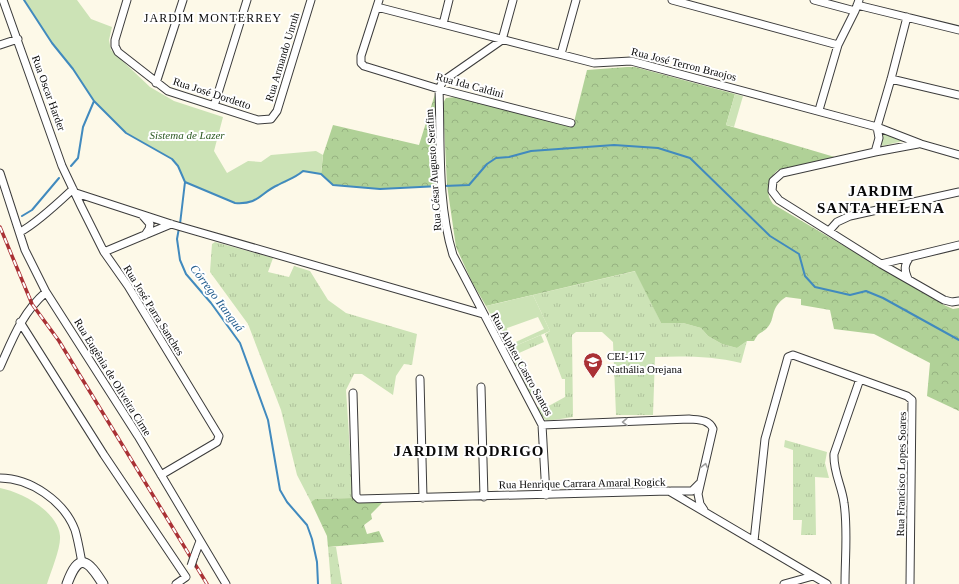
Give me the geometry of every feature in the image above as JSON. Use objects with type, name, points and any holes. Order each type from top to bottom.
[{"type":"street","name":"Rua Oscar Harder","points":[[3,0],[62,166],[75,191]]},
{"type":"street","name":"Rua José Dordetto","points":[[127,0],[115,40],[115,46],[118,52],[168,91],[258,120],[271,119]]},
{"type":"street","points":[[156,83],[183,0]]},
{"type":"street","points":[[214,106],[247,0]]},
{"type":"street","name":"Rua Armando Unruh","points":[[271,119],[277,111],[311,0]]},
{"type":"street","points":[[443,24],[449,0]]},
{"type":"street","points":[[439,89],[443,81],[502,40],[513,0]]},
{"type":"street","points":[[561,54],[576,0]]},
{"type":"street","points":[[672,0],[838,45]]},
{"type":"street","points":[[814,0],[857,5],[959,30]]},
{"type":"street","name":"Rua José Terron Braojos","points":[[378,3],[443,24],[594,63],[631,61],[819,110],[877,127],[921,144],[959,155]]},
{"type":"street","name":"Rua Ida Caldini","points":[[378,3],[361,56],[361,63],[364,66],[439,89],[571,123]]},
{"type":"street","points":[[819,110],[838,45],[857,5]]},
{"type":"street","points":[[875,152],[879,138],[877,127],[892,79],[907,17]]},
{"type":"street","points":[[0,45],[18,39]]},
{"type":"street","points":[[892,79],[959,95]]},
{"type":"street","name":"Rua César Augusto Serafim","points":[[439,89],[442,180],[446,224],[454,255],[483,314]]},
{"type":"street","points":[[921,144],[875,152],[782,173],[773,181],[772,191],[775,196],[881,264],[944,300],[952,302],[959,301]]},
{"type":"street","name":"Rua Eugênia de Oliveira Cirne","points":[[0,173],[25,250],[46,292],[161,475],[226,584]]},
{"type":"street","points":[[20,232],[32,226],[44,213],[75,191]]},
{"type":"street","name":"Rua Alpheu Castro Santos","points":[[75,191],[139,214],[198,232],[483,314],[542,425],[683,419],[706,421],[712,425],[713,429],[698,499],[708,514]]},
{"type":"street","name":"Rua José Parra Sanches","points":[[75,191],[104,252],[131,292],[219,436],[217,442],[161,475]]},
{"type":"street","points":[[830,230],[837,222],[850,216],[959,192]]},
{"type":"street","points":[[139,214],[145,217],[150,224],[149,229],[144,235]]},
{"type":"street","points":[[104,252],[172,224]]},
{"type":"street","points":[[881,264],[959,245]]},
{"type":"street","points":[[908,279],[905,265],[910,257]]},
{"type":"street","points":[[0,367],[20,322],[32,304],[46,292]]},
{"type":"street","points":[[20,322],[184,582]]},
{"type":"street","name":"Rua Francisco Lopes Soares","points":[[754,541],[765,439],[788,357],[793,354],[908,396],[913,403],[910,584]]},
{"type":"street","points":[[420,379],[423,498]]},
{"type":"street","points":[[845,584],[846,516],[844,501],[834,465],[834,454],[860,379]]},
{"type":"street","points":[[481,387],[484,497]]},
{"type":"street","name":"Rua Henrique Carrara Amaral Rogick","points":[[353,393],[356,496],[359,499],[484,497],[669,491],[827,584]]},
{"type":"street","points":[[542,425],[546,495]]},
{"type":"street","points":[[0,478],[18,479],[36,486],[57,505],[74,529],[82,563]]},
{"type":"street","points":[[669,491],[692,490],[696,488],[701,481]]},
{"type":"street","points":[[184,582],[200,541]]},
{"type":"street","points":[[67,584],[73,568],[77,564],[82,563],[92,568],[103,584]]},
{"type":"street","points":[[784,584],[813,576]]},
{"type":"street","points":[[176,584],[184,582]]},
{"type":"green space","name":"Sistema de Lazer","points":[[24,0],[77,0],[91,19],[112,27],[109,40],[111,50],[150,87],[174,101],[223,117],[214,151],[227,173],[248,161],[261,162],[271,155],[316,151],[323,155],[321,174],[303,171],[285,183],[277,185],[260,198],[242,204],[234,203],[185,182],[178,166],[172,159],[126,133],[94,101],[73,69],[52,43]]},
{"type":"green space","points":[[635,67],[735,94],[726,125],[838,158],[778,170],[772,177],[768,186],[770,200],[773,204],[944,305],[953,309],[959,308],[959,411],[927,396],[930,363],[874,334],[834,329],[830,310],[801,305],[801,299],[786,297],[777,305],[770,325],[758,334],[754,341],[747,341],[737,348],[722,344],[708,336],[701,328],[683,323],[661,323],[635,271],[486,306],[472,282],[456,247],[447,185],[443,103],[446,98],[456,97],[573,126],[587,70]]},
{"type":"green space","points":[[435,94],[438,186],[380,189],[333,185],[321,174],[323,155],[333,125],[419,145]]},
{"type":"green space","points":[[735,94],[743,96],[734,127],[726,125]]},
{"type":"green space","points":[[882,133],[903,140],[903,141],[882,146]]},
{"type":"green space","points":[[215,242],[273,258],[268,272],[289,277],[294,266],[310,271],[328,300],[346,313],[417,334],[412,365],[404,364],[396,376],[393,395],[362,374],[354,374],[346,390],[353,498],[315,499],[311,502],[297,475],[281,410],[248,324],[210,272],[212,244]]},
{"type":"green space","points":[[636,271],[661,323],[683,323],[701,328],[708,336],[722,344],[737,348],[747,341],[741,363],[698,357],[655,357],[653,415],[616,415],[613,342],[602,332],[576,332],[572,335],[573,417],[547,421],[542,417],[537,407],[545,408],[565,397],[565,379],[562,379],[545,334],[550,331],[533,295]]},
{"type":"green space","points":[[533,295],[550,331],[508,349],[507,346],[544,329],[538,317],[507,328],[508,336],[504,339],[486,306]]},
{"type":"green space","points":[[541,335],[544,342],[519,353],[536,390],[530,393],[508,349]]},
{"type":"green space","points":[[785,440],[827,452],[825,463],[829,478],[815,477],[816,535],[801,535],[802,520],[793,520],[793,450],[784,447]]},
{"type":"green space","points":[[0,488],[28,498],[37,504],[46,511],[58,527],[60,536],[59,547],[47,584],[0,584]]},
{"type":"green space","points":[[353,498],[360,502],[383,502],[371,514],[372,519],[364,525],[367,534],[379,531],[384,542],[328,547],[327,536],[311,502],[315,499]]},
{"type":"green space","points":[[328,547],[336,547],[342,584],[331,584]]},
{"type":"waterway","name":"Córrego Itanguá","points":[[24,0],[52,43],[73,69],[94,101],[126,133],[172,159],[178,166],[185,182],[180,224]]},
{"type":"waterway","points":[[71,166],[78,158],[83,127],[94,101]]},
{"type":"waterway","points":[[444,186],[469,185],[487,164],[496,158],[509,157],[531,151],[614,145],[658,148],[690,158],[770,236],[799,254],[805,276],[815,287],[850,295],[866,291],[883,298],[959,340]]},
{"type":"waterway","points":[[185,182],[235,203],[255,200],[272,188],[303,171],[321,174],[333,185],[380,189],[440,186]]},
{"type":"waterway","points":[[22,216],[32,210],[59,178]]},
{"type":"waterway","name":"Córrego Itanguá","points":[[179,228],[177,239],[180,260],[186,274],[211,303],[240,343],[268,420],[280,490],[287,502],[307,525],[312,539],[317,562],[318,584]]},
{"type":"railway","points":[[0,227],[32,304],[59,341],[207,584]]},
{"type":"place","name":"CEI-117 Nathália Orejana","points":[[593,379]]},
{"type":"district","name":"JARDIM MONTERREY","points":[[213,18]]},
{"type":"district","name":"JARDIM SANTA HELENA","points":[[881,200]]},
{"type":"district","name":"JARDIM RODRIGO","points":[[469,451]]}]
